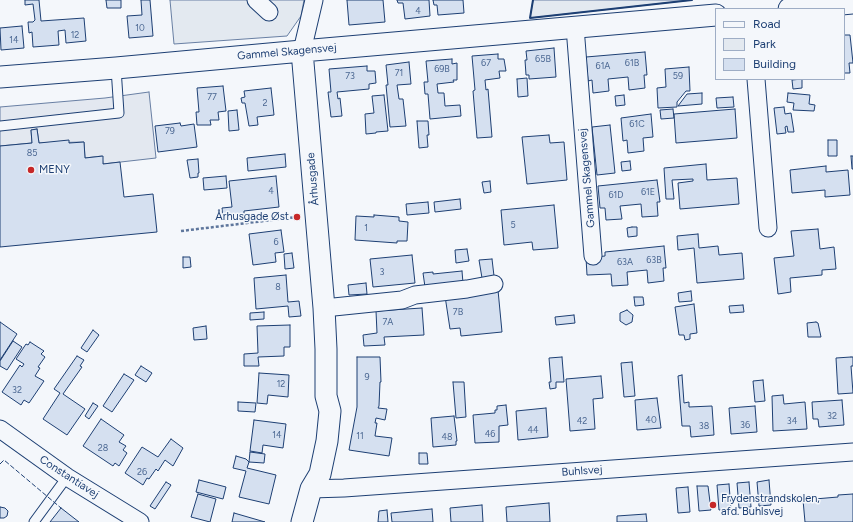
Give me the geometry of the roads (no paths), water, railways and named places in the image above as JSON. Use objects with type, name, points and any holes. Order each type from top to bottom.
[{"type":"street","points":[[256,0],[269,12]]},
{"type":"street","points":[[302,50],[314,0]]},
{"type":"street","points":[[802,8],[853,4]]},
{"type":"street","name":"Gammel Skagensvej","points":[[0,77],[715,15]]},
{"type":"street","name":"Gammel Skagensvej","points":[[574,27],[593,256]]},
{"type":"street","name":"Århusgade","points":[[302,50],[324,308],[326,349],[326,396],[318,410],[308,470],[311,488],[302,522]]},
{"type":"street","points":[[756,80],[768,228]]},
{"type":"street","points":[[324,308],[402,300],[415,295],[467,289],[494,284]]},
{"type":"street","name":"Constantiavej","points":[[0,429],[67,477],[140,522]]},
{"type":"street","name":"Buhlsvej","points":[[311,488],[344,488],[853,452]]},
{"type":"lane","points":[[0,126],[119,113],[116,68]]},
{"type":"lane","points":[[34,522],[67,477]]},
{"type":"place","name":"MENY","points":[[31,170]]},
{"type":"place","name":"Århusgade Øst","points":[[297,217]]},
{"type":"place","name":"Frydenstrandskolen, afd. Buhlsvej","points":[[713,505]]}]
